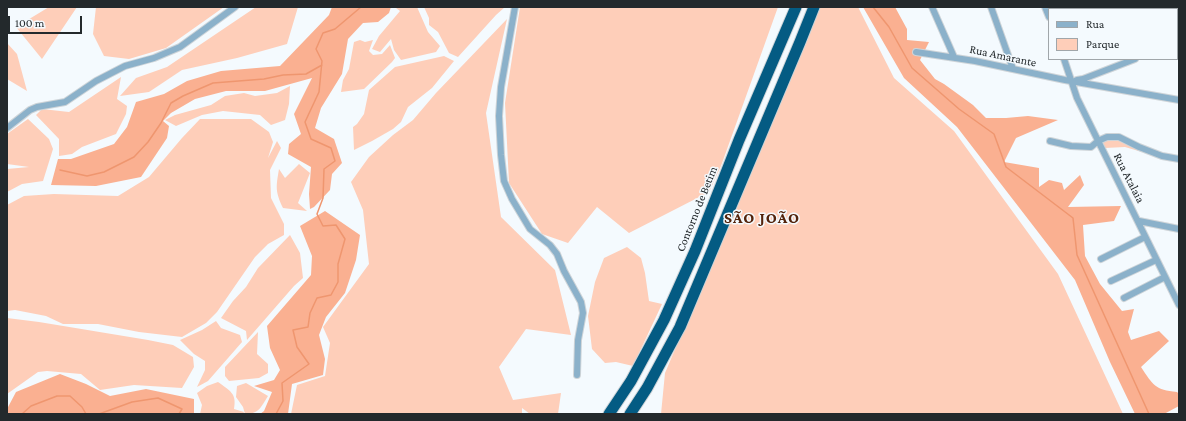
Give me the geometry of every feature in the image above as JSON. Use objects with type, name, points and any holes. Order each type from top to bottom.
[{"type":"highway","name":"Contorno de Betim","points":[[609,414],[631,381],[664,320],[695,251],[739,140],[796,7]]},
{"type":"highway","points":[[630,414],[647,388],[680,327],[759,142],[814,7]]},
{"type":"street","points":[[7,128],[30,110],[66,102],[96,81],[126,66],[154,58],[180,47],[235,7]]},
{"type":"street","points":[[515,7],[501,87],[498,116],[500,155],[504,181],[512,199],[530,229],[550,245],[557,254],[564,271],[581,302],[583,313],[578,340],[577,375]]},
{"type":"street","points":[[932,7],[954,57]]},
{"type":"street","points":[[991,7],[1012,69]]},
{"type":"street","name":"Rua Amarante","points":[[916,52],[954,57],[1072,81],[1179,100]]},
{"type":"street","name":"Rua Atalaia","points":[[1064,60],[1077,98],[1139,221],[1145,237],[1179,305]]},
{"type":"street","points":[[1072,81],[1083,79],[1132,60]]},
{"type":"street","points":[[1050,142],[1071,146],[1091,147],[1098,141],[1107,137],[1119,136],[1139,147],[1162,156],[1179,159]]},
{"type":"street","points":[[1139,221],[1179,229]]},
{"type":"street","points":[[1101,259],[1145,237]]},
{"type":"street","points":[[1111,281],[1156,260]]},
{"type":"street","points":[[1124,298],[1165,277]]},
{"type":"green space","points":[[49,7],[77,7],[42,59],[16,27]]},
{"type":"green space","points":[[96,7],[224,7],[166,48],[129,59],[104,56],[93,34]]},
{"type":"green space","points":[[256,7],[298,7],[287,44],[237,58],[182,70],[149,92],[120,96],[136,78],[167,67]]},
{"type":"green space","points":[[417,7],[428,32],[440,46],[436,52],[401,60],[394,50],[391,39],[380,52],[372,49],[379,36],[400,11],[396,8]]},
{"type":"green space","points":[[424,7],[505,7],[458,57],[449,53],[438,32],[429,25],[429,18]]},
{"type":"green space","points":[[520,7],[778,7],[721,166],[709,192],[629,233],[597,207],[568,243],[542,234],[509,183],[505,103]]},
{"type":"green space","points":[[820,7],[858,7],[894,78],[954,131],[1058,274],[1123,414],[661,414],[665,373]]},
{"type":"green space","points":[[507,19],[486,113],[501,217],[555,270],[571,335],[526,329],[499,367],[513,400],[561,393],[558,414],[530,414],[522,408],[522,414],[291,414],[297,385],[325,376],[330,343],[323,327],[369,264],[363,210],[351,182],[369,157],[393,135],[413,120],[436,93]]},
{"type":"green space","points":[[360,40],[365,42],[373,40],[369,51],[373,55],[382,54],[390,45],[395,58],[364,89],[341,92],[343,80],[349,69],[354,42]]},
{"type":"green space","points":[[7,43],[17,54],[27,91],[7,79]]},
{"type":"green space","points":[[444,56],[454,61],[432,88],[408,107],[401,122],[393,129],[354,150],[353,127],[364,114],[369,90],[395,67]]},
{"type":"green space","points":[[121,77],[117,99],[127,106],[126,114],[116,134],[82,147],[72,154],[59,156],[59,139],[36,115],[42,109],[69,112]]},
{"type":"green space","points":[[290,86],[289,104],[285,120],[271,125],[260,115],[223,111],[202,115],[176,126],[165,120],[175,115],[211,105],[225,96],[244,93],[255,96],[277,93]]},
{"type":"green space","points":[[28,119],[49,139],[53,149],[43,181],[22,184],[7,192],[7,169],[29,167],[7,164],[7,134]]},
{"type":"green space","points":[[200,119],[251,119],[269,132],[273,142],[268,158],[277,141],[281,148],[270,170],[271,198],[284,224],[284,235],[268,244],[255,257],[217,312],[206,323],[182,337],[139,332],[98,324],[63,324],[46,316],[15,310],[7,311],[7,205],[24,196],[54,194],[118,196],[149,177]]},
{"type":"green space","points":[[1111,139],[1118,140],[1141,150],[1142,152],[1125,147],[1105,148],[1102,142]]},
{"type":"green space","points":[[299,164],[310,173],[298,203],[307,211],[283,208],[277,193],[279,169],[285,178]]},
{"type":"green space","points":[[290,235],[300,253],[303,278],[294,286],[247,340],[246,331],[221,318],[233,301],[246,287],[258,268]]},
{"type":"green space","points":[[627,247],[641,258],[649,301],[662,304],[633,366],[616,362],[605,363],[592,349],[588,316],[595,282],[604,258]]},
{"type":"green space","points":[[7,318],[173,345],[193,357],[194,367],[182,388],[134,385],[100,390],[81,374],[47,371],[38,372],[7,394]]},
{"type":"green space","points":[[216,321],[221,328],[240,335],[242,342],[208,381],[197,387],[205,370],[205,361],[194,354],[180,340],[202,330]]},
{"type":"green space","points":[[258,332],[257,354],[268,364],[268,373],[259,378],[229,381],[225,376],[225,367]]},
{"type":"green space","points":[[218,382],[232,393],[235,404],[234,409],[244,412],[243,414],[200,414],[202,405],[197,393],[207,386]]},
{"type":"green space","points":[[246,383],[268,396],[257,411],[250,414],[245,414],[243,407],[236,397],[237,386]]},
{"type":"shaded area","points":[[332,7],[391,7],[389,13],[378,22],[363,23],[348,39],[342,74],[321,108],[315,128],[334,139],[342,163],[332,174],[330,190],[314,207],[310,209],[309,194],[311,167],[288,154],[289,144],[301,134],[294,114],[312,78],[265,91],[226,91],[195,99],[171,113],[163,121],[169,126],[167,138],[141,177],[96,186],[51,185],[58,159],[71,159],[114,144],[127,127],[136,102],[164,94],[187,81],[221,71],[280,66],[329,15]]},
{"type":"shaded area","points":[[863,7],[895,7],[907,29],[907,40],[929,42],[920,60],[935,79],[973,105],[986,118],[1028,116],[1058,120],[1016,138],[1004,162],[1039,168],[1039,187],[1049,180],[1062,183],[1064,190],[1080,175],[1084,185],[1068,207],[1121,206],[1114,221],[1083,225],[1085,256],[1100,284],[1122,311],[1134,309],[1128,332],[1131,340],[1159,331],[1169,341],[1141,367],[1155,386],[1164,390],[1177,392],[1179,394],[1179,406],[1164,414],[1135,414],[1110,362],[1075,280],[957,127],[904,78]]},
{"type":"shaded area","points":[[325,211],[360,235],[356,260],[345,293],[326,317],[319,335],[325,359],[323,375],[292,384],[288,414],[260,414],[264,411],[272,392],[254,386],[274,380],[280,370],[270,348],[267,326],[311,275],[312,256],[300,226]]},
{"type":"shaded area","points":[[60,374],[86,384],[110,396],[146,389],[194,399],[194,414],[7,414],[7,409],[16,392]]},
{"type":"waterway","points":[[276,414],[283,401],[282,383],[309,364],[297,347],[293,330],[308,327],[310,313],[317,298],[331,295],[338,282],[338,264],[345,239],[336,225],[323,226],[317,214],[323,198],[324,169],[335,161],[331,148],[311,139],[305,122],[319,92],[322,61],[316,49],[323,33],[335,29],[361,7]]},
{"type":"waterway","points":[[873,7],[889,27],[912,68],[959,109],[994,134],[1006,167],[1073,218],[1077,255],[1149,414]]},
{"type":"waterway","points":[[60,170],[87,176],[104,172],[134,157],[148,142],[161,123],[171,103],[213,83],[264,79],[283,75],[306,74],[322,65]]},
{"type":"waterway","points":[[22,414],[31,406],[57,396],[70,396],[82,407],[86,414]]},
{"type":"waterway","points":[[99,414],[132,402],[158,398],[182,409],[179,414]]},
{"type":"district","name":"SÃO JOÃO","points":[[762,218]]}]
